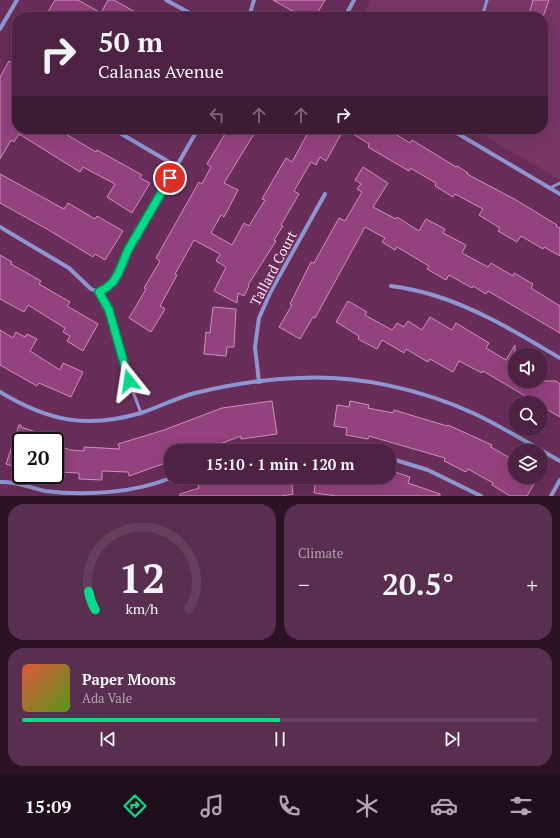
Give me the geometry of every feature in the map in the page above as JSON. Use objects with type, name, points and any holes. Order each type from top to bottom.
[{"type":"street","points":[[0,29],[17,0]]},
{"type":"street","points":[[166,0],[188,12]]},
{"type":"street","points":[[252,12],[254,0]]},
{"type":"street","points":[[348,12],[354,0]]},
{"type":"street","points":[[122,134],[176,166]]},
{"type":"street","points":[[0,227],[69,268],[91,289],[99,292],[113,282],[118,274],[128,250],[195,134]]},
{"type":"street","points":[[458,134],[560,194]]},
{"type":"street","name":"Tallard Court","points":[[260,382],[255,347],[259,318],[271,291],[326,194]]},
{"type":"street","points":[[391,286],[433,295],[472,310],[495,320],[560,358]]},
{"type":"street","points":[[0,392],[38,412],[52,416],[72,420],[107,420],[141,413],[194,393],[243,383],[300,378],[324,378],[374,383],[402,389],[448,403],[473,413],[560,461]]},
{"type":"street","points":[[396,460],[428,470],[481,496]]},
{"type":"street","points":[[0,482],[12,483],[46,491],[84,493],[128,490],[164,480]]},
{"type":"street","points":[[551,496],[560,480]]},
{"type":"lane","points":[[483,12],[487,0]]},
{"type":"lane","points":[[550,188],[560,182]]},
{"type":"lane","points":[[99,292],[109,310],[129,381],[141,413]]},
{"type":"shaded area","points":[[371,0],[560,0],[560,180],[482,134],[548,134],[548,12],[364,12]]},
{"type":"building","points":[[55,0],[78,0],[99,12],[48,12]]},
{"type":"building","points":[[108,0],[114,0],[135,12],[102,12]]},
{"type":"building","points":[[273,0],[325,0],[318,12],[294,12]]},
{"type":"building","points":[[533,0],[549,0],[545,12],[529,12]]},
{"type":"building","points":[[9,61],[12,63],[12,134],[19,134],[14,142],[11,140],[0,159],[0,77]]},
{"type":"building","points":[[19,134],[65,134],[96,152],[97,150],[142,175],[140,178],[150,183],[132,213],[107,197],[115,184],[83,167],[80,172]]},
{"type":"building","points":[[225,134],[254,134],[224,183],[238,190],[224,217],[221,215],[211,233],[232,245],[244,223],[249,226],[265,200],[262,199],[286,158],[292,162],[307,134],[341,134],[326,161],[320,157],[316,165],[311,162],[294,191],[299,194],[281,225],[283,226],[274,240],[276,241],[248,285],[249,286],[244,296],[238,293],[237,303],[214,291],[226,267],[216,261],[220,254],[194,240],[175,274],[177,275],[160,306],[165,309],[151,332],[129,318],[160,261],[156,258],[199,182],[202,184],[211,167],[207,164]]},
{"type":"building","points":[[353,134],[395,134],[410,143],[412,140],[456,167],[457,166],[468,173],[467,174],[516,200],[560,228],[560,256],[544,247],[543,249],[521,236],[517,242],[498,231],[500,228],[479,215],[483,209],[455,194],[453,197],[435,186],[436,183],[410,168],[409,171],[368,147],[369,144]]},
{"type":"building","points":[[363,167],[388,183],[373,207],[396,219],[397,217],[419,231],[426,219],[445,229],[443,233],[466,245],[462,253],[488,267],[491,263],[513,276],[514,273],[533,284],[531,288],[560,306],[560,333],[488,291],[486,294],[449,275],[446,280],[427,269],[429,266],[397,247],[395,250],[382,242],[385,238],[365,227],[315,318],[313,317],[300,339],[279,327],[292,305],[290,304],[311,262],[314,263],[339,218],[345,221],[362,192],[357,189],[361,184],[355,180]]},
{"type":"building","points":[[0,174],[64,209],[68,203],[95,219],[97,216],[123,231],[105,260],[95,254],[93,257],[0,203]]},
{"type":"building","points":[[0,255],[12,262],[11,264],[41,281],[39,284],[70,302],[67,306],[98,324],[83,351],[67,341],[70,336],[63,332],[65,328],[28,305],[24,312],[0,299]]},
{"type":"building","points":[[348,301],[367,312],[365,315],[392,330],[397,323],[404,327],[408,321],[422,330],[430,317],[452,330],[456,323],[489,343],[486,348],[506,360],[508,357],[508,386],[483,371],[482,373],[459,361],[453,372],[430,359],[428,362],[406,349],[404,353],[382,340],[377,349],[358,339],[359,336],[336,322]]},
{"type":"building","points":[[213,307],[236,309],[234,347],[227,347],[226,356],[204,354],[206,332],[210,333]]},
{"type":"building","points":[[0,330],[13,338],[16,332],[25,337],[27,334],[37,339],[30,351],[60,370],[63,363],[83,372],[71,397],[39,383],[37,386],[0,365]]},
{"type":"building","points":[[548,381],[556,381],[560,384],[560,417],[548,410],[548,396],[525,396],[512,388],[548,388]]},
{"type":"building","points":[[272,401],[277,434],[241,439],[241,436],[220,444],[164,444],[164,464],[129,476],[128,472],[102,471],[102,480],[79,479],[79,473],[64,472],[64,448],[84,451],[84,447],[120,449],[118,444],[164,430],[222,408]]},
{"type":"building","points":[[350,401],[369,405],[368,408],[393,413],[394,410],[447,426],[448,425],[492,445],[491,447],[508,457],[508,484],[534,484],[527,496],[510,496],[492,485],[493,483],[468,469],[466,472],[444,461],[445,458],[369,436],[368,439],[346,435],[347,428],[334,426],[337,405],[349,407]]},
{"type":"building","points":[[19,425],[21,425],[21,427],[36,432],[17,432]]},
{"type":"building","points":[[12,446],[12,466],[6,464]]},
{"type":"building","points":[[396,472],[410,477],[408,483],[440,494],[440,496],[337,496],[314,493],[315,484],[396,484]]},
{"type":"building","points":[[198,484],[292,484],[293,494],[282,496],[180,496],[180,494],[199,488]]},
{"type":"route","points":[[129,381],[109,310],[99,292],[113,282],[118,274],[128,250],[170,178]]}]
